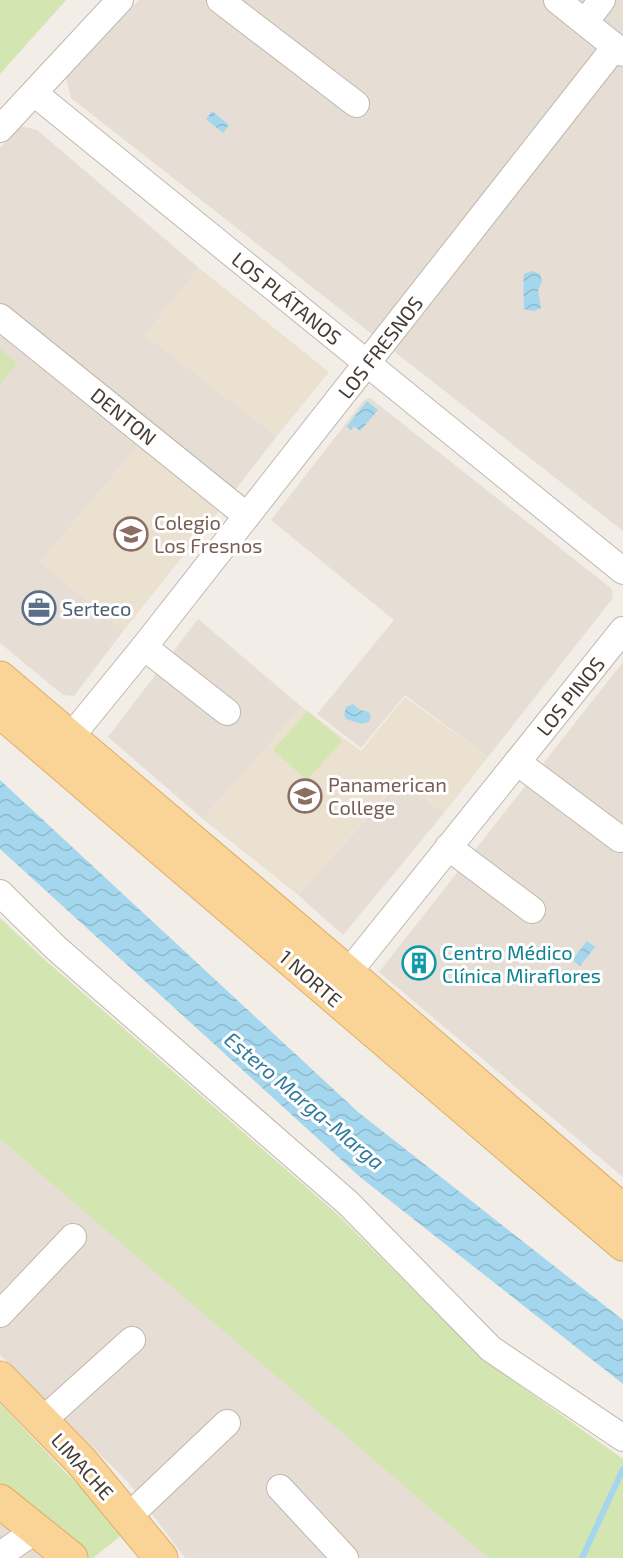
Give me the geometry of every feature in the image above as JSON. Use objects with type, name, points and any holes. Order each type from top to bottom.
[{"type":"main road","name":"1 NORTE","points":[[0,678],[621,1206]]},
{"type":"main road","name":"1 NORTE","points":[[0,711],[623,1244]]},
{"type":"main road","name":"LIMACHE","points":[[0,1378],[81,1461],[161,1558]]},
{"type":"main road","points":[[0,1501],[71,1558]]},
{"type":"street","points":[[0,129],[120,0]]},
{"type":"street","points":[[220,0],[356,104]]},
{"type":"street","points":[[557,0],[619,50]]},
{"type":"street","points":[[585,22],[602,0]]},
{"type":"street","name":"LOS FRESNOS","points":[[69,739],[619,50]]},
{"type":"street","name":"LOS PLÁTANOS","points":[[34,93],[623,571]]},
{"type":"street","name":"DENTON","points":[[0,316],[247,516]]},
{"type":"street","name":"LOS PINOS","points":[[348,973],[623,630]]},
{"type":"street","points":[[144,647],[227,712]]},
{"type":"street","points":[[517,762],[620,839]]},
{"type":"street","points":[[448,847],[532,910]]},
{"type":"street","points":[[0,893],[56,948],[348,1203],[491,1349],[623,1438]]},
{"type":"street","points":[[0,1314],[73,1237]]},
{"type":"street","points":[[42,1421],[132,1340]]},
{"type":"street","points":[[128,1517],[227,1423]]},
{"type":"street","points":[[280,1488],[345,1558]]},
{"type":"street","points":[[0,1555],[36,1530]]},
{"type":"shaded area","points":[[139,0],[623,0],[623,531],[71,98],[66,78]]},
{"type":"shaded area","points":[[21,126],[37,130],[199,268],[145,335],[277,436],[222,507],[141,443],[40,562],[124,630],[74,696],[63,695],[0,643],[0,148]]},
{"type":"shaded area","points":[[199,268],[329,372],[277,436],[145,335]]},
{"type":"shaded area","points":[[370,398],[612,589],[613,598],[488,757],[405,695],[361,748],[317,714],[394,620],[271,520],[364,400]]},
{"type":"shaded area","name":"Colegio Los Fresnos","points":[[141,443],[222,507],[124,630],[40,562]]},
{"type":"shaded area","points":[[198,619],[302,707],[203,819],[108,737]]},
{"type":"shaded area","points":[[623,662],[623,1177],[379,972]]},
{"type":"shaded area","name":"Panamerican College","points":[[405,697],[488,757],[444,813],[400,780],[298,895],[203,819],[302,707],[361,751]]},
{"type":"shaded area","points":[[401,780],[444,813],[343,935],[298,895]]},
{"type":"shaded area","points":[[0,1139],[488,1558],[185,1558],[128,1482],[0,1355]]},
{"type":"shaded area","points":[[0,1510],[64,1558],[0,1558]]},
{"type":"green space","points":[[0,0],[66,0],[0,74]]},
{"type":"green space","points":[[0,349],[17,363],[0,384]]},
{"type":"green space","points":[[308,711],[342,741],[307,780],[273,750]]},
{"type":"green space","points":[[0,918],[45,960],[336,1213],[483,1359],[623,1459],[623,1558],[488,1558],[0,1139]]},
{"type":"green space","points":[[0,1404],[124,1533],[93,1558],[89,1558],[73,1542],[0,1485]]},
{"type":"water","points":[[212,111],[229,125],[223,133],[206,119]]},
{"type":"water","points":[[532,271],[540,274],[542,281],[538,291],[541,308],[534,311],[524,309],[524,274]]},
{"type":"water","points":[[367,401],[378,410],[360,431],[354,426],[351,430],[347,426]]},
{"type":"water","points":[[353,704],[360,710],[369,712],[371,717],[369,722],[361,724],[346,719],[344,715],[346,707]]},
{"type":"water","name":"Estero Marga-Marga","points":[[0,780],[358,1112],[623,1320],[623,1384],[360,1177],[0,849]]},
{"type":"water","points":[[587,941],[595,947],[580,966],[572,960]]},
{"type":"waterway","points":[[582,1558],[623,1469]]},
{"type":"place","name":"Colegio Los Fresnos","points":[[131,534]]},
{"type":"place","name":"Serteco","points":[[39,608]]},
{"type":"place","name":"Panamerican College","points":[[305,796]]},
{"type":"place","name":"Centro Médico Clínica Miraflores","points":[[419,963]]}]
